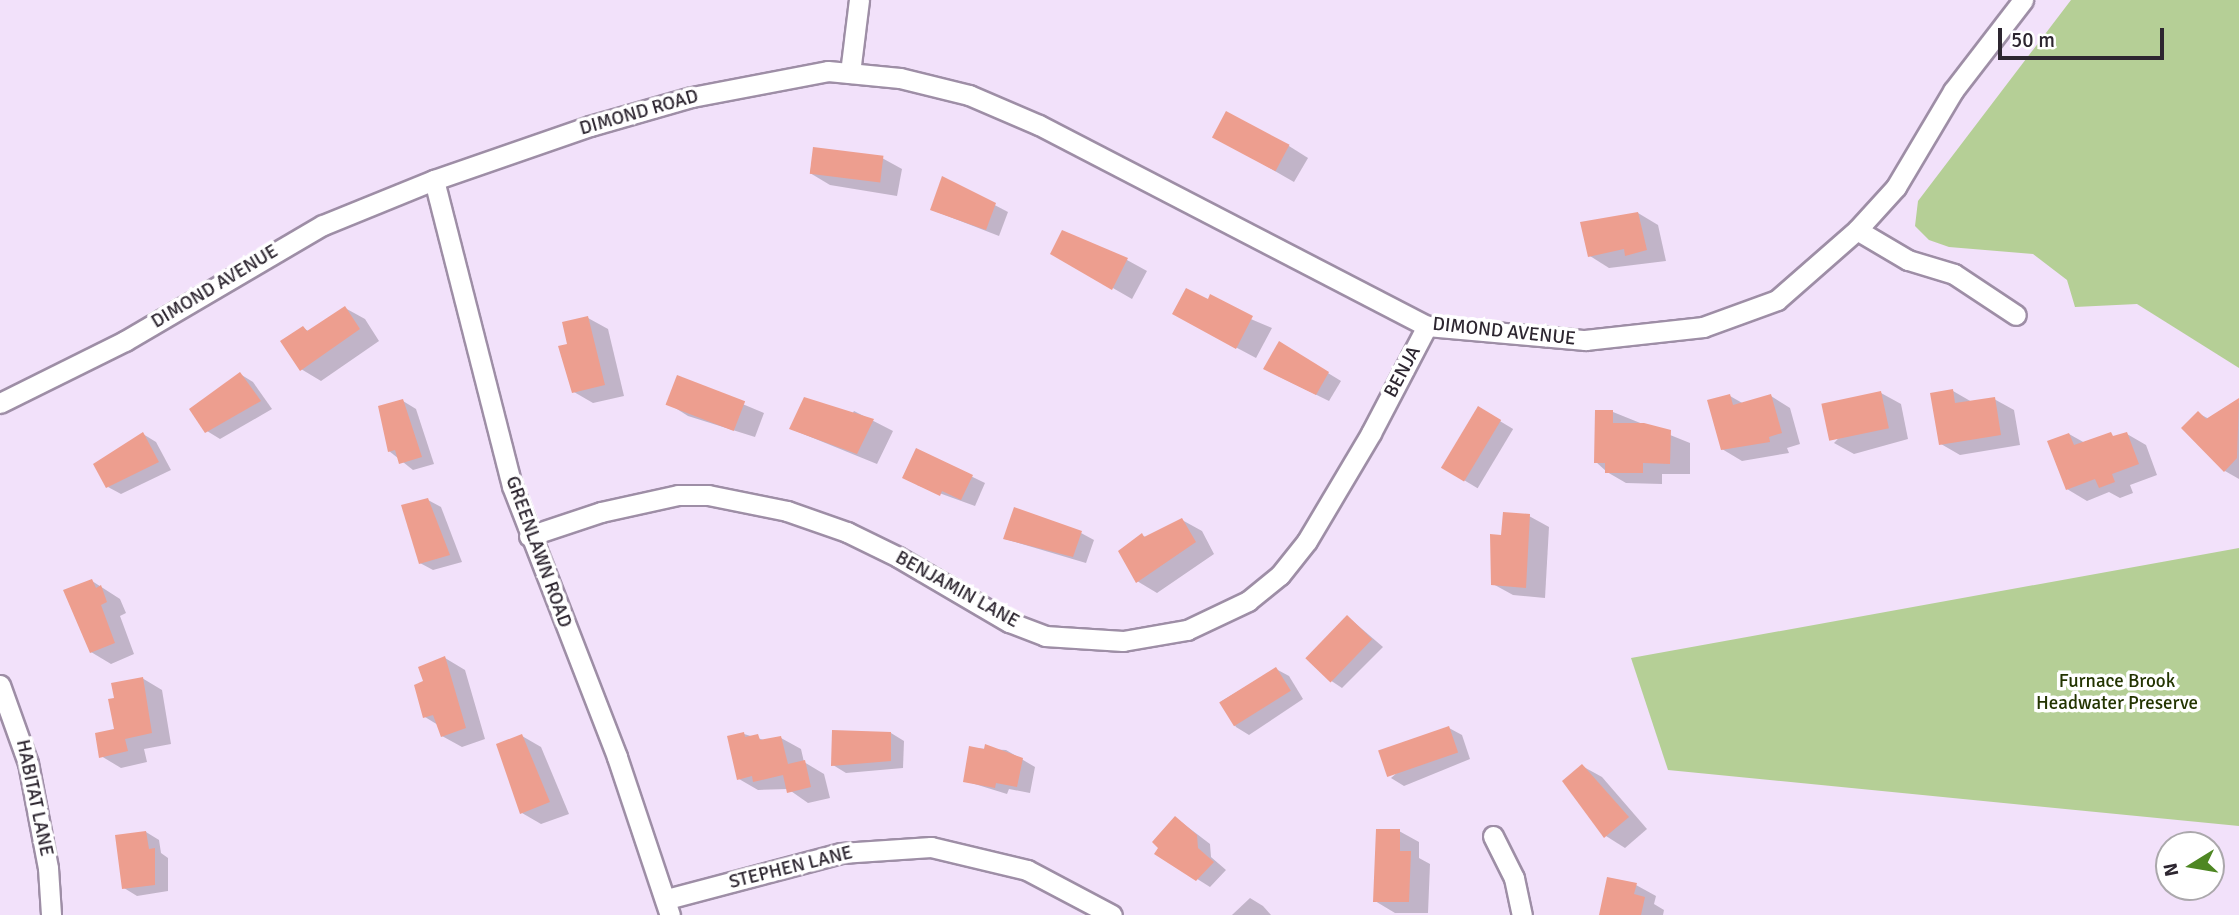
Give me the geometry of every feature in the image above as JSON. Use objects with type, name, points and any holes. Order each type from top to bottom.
[{"type":"street","points":[[850,73],[859,0]]},
{"type":"street","name":"DIMOND AVENUE","points":[[850,73],[900,78],[969,95],[1039,125],[1427,326],[1585,340],[1703,327],[1777,299],[1857,230],[1896,187],[1953,91],[2023,0]]},
{"type":"street","name":"DIMOND ROAD","points":[[434,180],[590,126],[692,97],[828,71],[850,73]]},
{"type":"street","name":"DIMOND AVENUE","points":[[0,403],[125,341],[323,225],[434,180]]},
{"type":"street","name":"GREENLAWN ROAD","points":[[434,180],[529,536],[617,757],[668,907]]},
{"type":"street","points":[[1857,230],[1908,260],[1954,274],[2016,315]]},
{"type":"street","name":"BENJA","points":[[1379,418],[1427,326]]},
{"type":"street","name":"BENJAMIN LANE","points":[[529,536],[601,512],[678,495],[708,495],[787,511],[846,532],[898,557],[1009,622],[1045,636],[1123,641],[1187,630],[1218,618],[1280,575],[1307,541],[1379,418]]},
{"type":"street","name":"HABITAT LANE","points":[[0,685],[28,763],[48,868],[51,915]]},
{"type":"street","points":[[1493,836],[1514,878],[1522,915]]},
{"type":"street","name":"STEPHEN LANE","points":[[668,907],[841,853],[932,848],[1027,870],[1112,915]]},
{"type":"green space","points":[[2071,0],[2239,0],[2239,368],[2137,304],[2075,307],[2067,280],[2033,254],[1949,247],[1929,240],[1915,226],[1918,201]]},
{"type":"green space","name":"Furnace Brook Headwater Preserve","points":[[2239,548],[2239,826],[1668,770],[1631,658]]},
{"type":"building","points":[[1226,111],[1290,145],[1275,171],[1212,137]]},
{"type":"building","points":[[813,147],[883,156],[880,182],[810,174]]},
{"type":"building","points":[[942,176],[996,203],[986,230],[930,210]]},
{"type":"building","points":[[1638,212],[1647,250],[1625,256],[1624,249],[1588,257],[1580,222]]},
{"type":"building","points":[[1062,230],[1128,258],[1112,290],[1050,254]]},
{"type":"building","points":[[1186,288],[1208,299],[1210,294],[1253,316],[1236,349],[1172,314]]},
{"type":"building","points":[[345,306],[360,329],[300,371],[280,341],[303,326],[307,331]]},
{"type":"building","points":[[588,316],[605,385],[572,393],[558,346],[567,344],[562,322]]},
{"type":"building","points":[[1279,341],[1329,372],[1316,395],[1263,369]]},
{"type":"building","points":[[240,372],[261,401],[205,433],[189,409]]},
{"type":"building","points":[[677,375],[745,401],[734,431],[666,405]]},
{"type":"building","points":[[1953,389],[1955,403],[1995,397],[2001,435],[1939,445],[1930,393]]},
{"type":"building","points":[[1881,391],[1889,428],[1829,441],[1821,404]]},
{"type":"building","points":[[1730,394],[1733,405],[1771,394],[1782,433],[1769,437],[1770,442],[1721,450],[1707,400]]},
{"type":"building","points":[[804,397],[874,419],[857,454],[789,429]]},
{"type":"building","points":[[2239,398],[2237,458],[2224,472],[2181,428],[2198,411],[2206,419]]},
{"type":"building","points":[[403,399],[422,457],[399,464],[395,450],[388,452],[378,406]]},
{"type":"building","points":[[1478,406],[1501,420],[1464,482],[1441,468]]},
{"type":"building","points":[[1595,410],[1613,410],[1613,423],[1644,423],[1671,430],[1670,464],[1643,463],[1643,473],[1605,473],[1605,463],[1594,463]]},
{"type":"building","points":[[143,432],[159,462],[106,488],[93,464]]},
{"type":"building","points":[[2111,432],[2113,436],[2127,432],[2139,464],[2112,474],[2115,482],[2099,488],[2095,479],[2066,490],[2047,441],[2069,433],[2074,445]]},
{"type":"building","points":[[916,448],[973,475],[961,500],[942,491],[940,496],[902,478]]},
{"type":"building","points":[[428,498],[450,555],[419,564],[401,505]]},
{"type":"building","points":[[1014,507],[1082,531],[1073,557],[1003,539]]},
{"type":"building","points":[[1503,512],[1530,514],[1526,588],[1491,585],[1490,534],[1501,535]]},
{"type":"building","points":[[1182,518],[1196,542],[1136,583],[1118,551],[1142,533],[1144,537]]},
{"type":"building","points":[[92,579],[96,588],[101,585],[107,602],[101,605],[115,643],[90,653],[63,590]]},
{"type":"building","points":[[1347,615],[1372,639],[1330,682],[1305,658]]},
{"type":"building","points":[[445,656],[466,728],[441,737],[433,715],[423,718],[414,685],[423,681],[418,667]]},
{"type":"building","points":[[1276,667],[1291,691],[1234,726],[1219,703]]},
{"type":"building","points":[[143,677],[152,733],[125,739],[128,751],[99,758],[95,733],[114,729],[108,699],[114,698],[111,683]]},
{"type":"building","points":[[1449,726],[1458,752],[1387,777],[1378,750]]},
{"type":"building","points":[[832,730],[891,732],[891,761],[831,766]]},
{"type":"building","points":[[744,732],[745,737],[758,734],[760,740],[781,736],[788,764],[805,760],[811,787],[787,793],[783,775],[753,782],[752,776],[737,780],[727,736]]},
{"type":"building","points":[[522,734],[550,802],[520,814],[496,744]]},
{"type":"building","points":[[985,744],[1023,758],[1017,787],[996,783],[995,788],[963,782],[969,746],[984,749]]},
{"type":"building","points":[[1582,764],[1629,817],[1604,838],[1562,781]]},
{"type":"building","points":[[1175,816],[1197,835],[1198,848],[1214,862],[1196,881],[1154,854],[1158,848],[1152,842]]},
{"type":"building","points":[[1376,829],[1400,829],[1400,851],[1411,851],[1409,902],[1373,902]]},
{"type":"building","points":[[146,831],[149,849],[155,848],[155,885],[122,889],[115,835]]},
{"type":"building","points":[[1607,877],[1637,883],[1634,894],[1645,897],[1641,915],[1599,915]]}]
